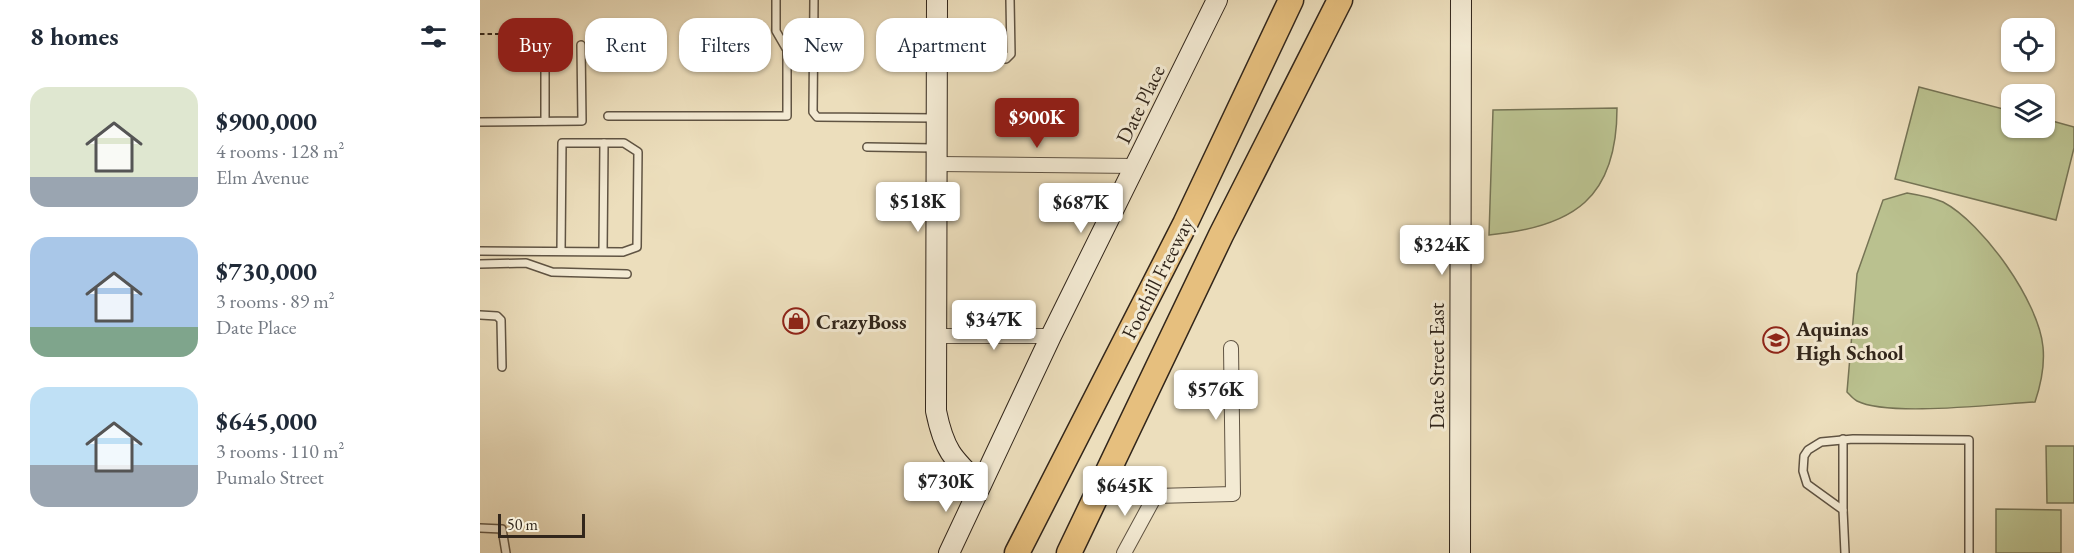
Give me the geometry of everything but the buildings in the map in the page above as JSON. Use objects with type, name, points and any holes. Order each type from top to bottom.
[{"type":"highway","name":"Foothill Freeway","points":[[1017,553],[1185,224],[1291,0]]},
{"type":"highway","name":"Foothill Freeway","points":[[1069,553],[1221,235],[1340,0]]},
{"type":"street","points":[[937,0],[937,18]]},
{"type":"street","name":"Date Place","points":[[949,553],[1051,336],[1217,0]]},
{"type":"street","name":"Date Street East","points":[[1460,553],[1461,0]]},
{"type":"street","points":[[937,72],[936,411],[950,456],[980,485]]},
{"type":"street","points":[[937,156],[1136,166]]},
{"type":"street","points":[[936,336],[1051,336]]},
{"type":"street","points":[[1124,553],[1155,496],[1233,494],[1231,348]]},
{"type":"lane","points":[[609,116],[787,116],[787,50],[776,31],[776,0]]},
{"type":"lane","points":[[814,0],[813,112],[817,117],[937,118]]},
{"type":"lane","points":[[1007,58],[1011,54],[1010,0]]},
{"type":"lane","points":[[480,122],[582,121],[581,45]]},
{"type":"lane","points":[[545,72],[545,122]]},
{"type":"lane","points":[[480,251],[623,252],[637,247],[638,152],[624,143],[561,143],[561,251]]},
{"type":"lane","points":[[603,251],[604,143]]},
{"type":"lane","points":[[867,147],[937,156]]},
{"type":"lane","points":[[480,264],[526,263],[552,272],[627,274]]},
{"type":"lane","points":[[480,315],[497,316],[501,320],[502,367]]},
{"type":"lane","points":[[1844,439],[1845,553]]},
{"type":"lane","points":[[1844,510],[1807,484],[1802,463],[1808,450],[1815,445],[1844,439],[1969,440],[1969,553]]},
{"type":"lane","points":[[480,528],[502,529],[506,553]]},
{"type":"path","points":[[480,34],[498,34]]},
{"type":"green space","points":[[1919,87],[2001,108],[2001,138],[2055,138],[2055,122],[2074,127],[2074,148],[2056,220],[1895,179]]},
{"type":"green space","points":[[1617,108],[1615,139],[1609,165],[1599,186],[1585,202],[1567,215],[1545,224],[1519,231],[1489,235],[1493,110]]},
{"type":"green space","points":[[1907,193],[1939,200],[1959,212],[1991,245],[2020,287],[2031,308],[2043,347],[2042,375],[2035,402],[1943,408],[1892,408],[1872,406],[1857,401],[1847,392],[1857,274],[1883,200]]},
{"type":"green space","points":[[2046,446],[2074,446],[2074,503],[2047,503]]},
{"type":"green space","points":[[1996,509],[2061,510],[2061,553],[1996,553]]},
{"type":"place","name":"CrazyBoss","points":[[796,321]]},
{"type":"place","name":"Aquinas High School","points":[[1776,340]]}]
